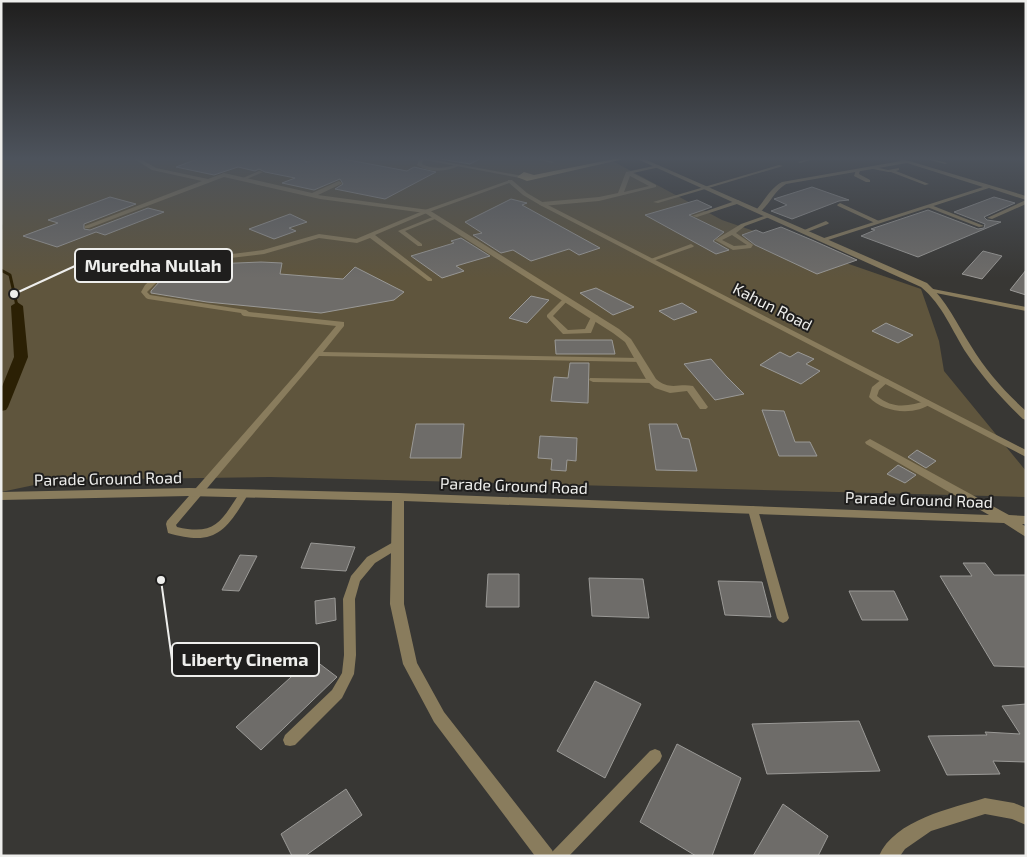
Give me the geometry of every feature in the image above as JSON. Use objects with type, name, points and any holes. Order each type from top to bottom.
[{"type":"street","points":[[87,227],[163,198]]},
{"type":"street","points":[[334,198],[427,211],[623,336],[652,381],[664,389],[690,388],[703,407]]},
{"type":"street","name":"Kahun Road","points":[[532,198],[1026,454]]},
{"type":"street","points":[[729,198],[915,280],[931,290],[938,298],[972,354],[999,390],[1026,417]]},
{"type":"street","points":[[758,211],[768,202],[769,198]]},
{"type":"street","points":[[823,240],[953,198]]},
{"type":"street","points":[[931,290],[1026,309]]},
{"type":"street","points":[[870,442],[1006,519],[1026,533]]},
{"type":"street","name":"Parade Ground Road","points":[[1,496],[196,492],[398,497],[1026,520]]},
{"type":"street","points":[[398,497],[397,604],[410,664],[439,717],[546,856]]},
{"type":"street","points":[[888,856],[899,843],[927,824],[985,806],[1014,811],[1026,817]]},
{"type":"lane","points":[[244,494],[226,523],[215,532],[207,534],[172,530],[171,524],[196,492],[318,354],[342,324],[244,314],[246,312],[148,297],[144,292],[146,287],[180,264],[188,261],[264,252],[320,236],[357,241],[463,198]]},
{"type":"lane","points":[[542,204],[602,198]]},
{"type":"lane","points":[[656,202],[670,198]]},
{"type":"lane","points":[[990,218],[1025,198]]},
{"type":"lane","points":[[695,216],[738,202]]},
{"type":"lane","points":[[840,205],[877,222]]},
{"type":"lane","points":[[929,206],[981,226]]},
{"type":"lane","points":[[732,233],[743,225],[769,216]]},
{"type":"lane","points":[[420,244],[401,231],[437,218]]},
{"type":"lane","points":[[805,231],[826,223]]},
{"type":"lane","points":[[370,236],[384,244],[430,280]]},
{"type":"lane","points":[[651,260],[691,246]]},
{"type":"lane","points":[[566,299],[549,316],[566,332],[588,331],[594,316]]},
{"type":"lane","points":[[318,354],[639,360]]},
{"type":"lane","points":[[593,380],[652,381]]},
{"type":"lane","points":[[885,381],[875,389],[874,397],[887,406],[909,410],[928,403]]},
{"type":"lane","points":[[753,510],[783,618]]},
{"type":"lane","points":[[290,740],[337,694],[348,674],[350,655],[349,599],[355,579],[371,560],[397,544]]},
{"type":"lane","points":[[558,856],[655,756]]},
{"type":"shaded area","points":[[1,198],[681,198],[722,220],[921,289],[939,341],[944,371],[1026,471],[1026,497],[270,477],[58,480],[1,492]]},
{"type":"building","points":[[107,198],[136,204],[84,224],[84,229],[90,230],[148,208],[164,212],[105,235],[96,232],[57,247],[23,236],[58,223],[48,220]]},
{"type":"building","points":[[843,198],[849,200],[839,201],[792,219],[771,211],[787,205],[774,199]]},
{"type":"building","points":[[991,198],[1015,203],[984,217],[987,220],[1001,222],[918,257],[861,236],[875,230],[871,229],[928,210],[978,229],[984,228],[985,224],[954,212]]},
{"type":"building","points":[[511,199],[527,203],[522,205],[600,248],[579,255],[569,249],[531,261],[513,250],[501,253],[473,235],[482,233],[465,222]]},
{"type":"building","points":[[697,200],[712,207],[689,215],[724,232],[713,241],[729,250],[716,254],[645,215]]},
{"type":"building","points":[[290,214],[307,222],[289,228],[296,231],[274,239],[249,229]]},
{"type":"building","points":[[781,227],[857,260],[817,274],[755,245],[742,235],[756,230],[763,233]]},
{"type":"building","points":[[461,238],[490,256],[456,266],[464,271],[442,278],[411,256],[454,243],[451,241]]},
{"type":"building","points":[[983,251],[1002,256],[982,279],[962,274]]},
{"type":"building","points":[[282,263],[280,274],[343,279],[355,267],[404,292],[394,300],[321,313],[207,302],[151,293],[161,280],[189,265]]},
{"type":"building","points":[[1026,270],[1026,295],[1010,290]]},
{"type":"building","points":[[596,288],[634,307],[613,315],[580,293]]},
{"type":"building","points":[[531,296],[549,300],[527,323],[509,318]]},
{"type":"building","points":[[682,303],[697,312],[674,320],[659,311]]},
{"type":"building","points":[[886,323],[913,335],[898,343],[872,331]]},
{"type":"building","points":[[555,340],[612,340],[615,354],[556,354]]},
{"type":"building","points":[[780,352],[790,357],[798,352],[814,359],[806,364],[820,371],[801,384],[760,365]]},
{"type":"building","points":[[711,359],[744,394],[715,400],[684,364]]},
{"type":"building","points":[[570,363],[589,363],[588,403],[551,401],[554,377],[568,378]]},
{"type":"building","points":[[762,410],[784,411],[795,442],[810,442],[817,456],[779,456]]},
{"type":"building","points":[[416,424],[464,424],[461,458],[410,458]]},
{"type":"building","points":[[649,424],[677,424],[682,438],[689,439],[697,471],[656,470]]},
{"type":"building","points":[[540,436],[577,438],[576,461],[567,460],[566,471],[551,470],[552,459],[538,458]]},
{"type":"building","points":[[917,450],[936,461],[926,468],[908,457]]},
{"type":"building","points":[[898,465],[916,475],[905,483],[887,474]]},
{"type":"building","points":[[311,543],[355,547],[346,571],[301,568]]},
{"type":"building","points":[[240,555],[257,556],[239,591],[222,590]]},
{"type":"building","points":[[963,563],[985,563],[994,575],[1026,575],[1026,667],[994,666],[940,576],[972,576]]},
{"type":"building","points":[[488,574],[519,574],[519,607],[486,607]]},
{"type":"building","points":[[589,578],[643,579],[649,618],[592,616]]},
{"type":"building","points":[[718,581],[762,582],[771,617],[725,615]]},
{"type":"building","points":[[849,591],[894,591],[908,620],[862,620]]},
{"type":"building","points":[[335,598],[336,620],[316,624],[315,601]]},
{"type":"building","points":[[312,658],[337,677],[261,750],[236,727]]},
{"type":"building","points":[[595,681],[641,704],[605,778],[557,751]]},
{"type":"building","points":[[1026,704],[1026,762],[993,761],[1000,774],[947,775],[928,736],[987,735],[985,732],[1020,734],[1002,706]]},
{"type":"building","points":[[859,721],[880,771],[767,774],[752,724]]},
{"type":"building","points":[[677,744],[741,778],[712,856],[696,856],[640,822]]},
{"type":"building","points":[[346,789],[362,815],[305,856],[292,856],[281,834]]},
{"type":"building","points":[[783,804],[828,836],[818,856],[753,856]]},
{"type":"waterway","points":[[1,270],[10,275],[17,306]]},
{"type":"waterway","points":[[1,407],[21,357],[17,306]]},
{"type":"place","name":"Muredha Nullah","points":[[14,294]]},
{"type":"place","name":"Liberty Cinema","points":[[161,580]]}]
